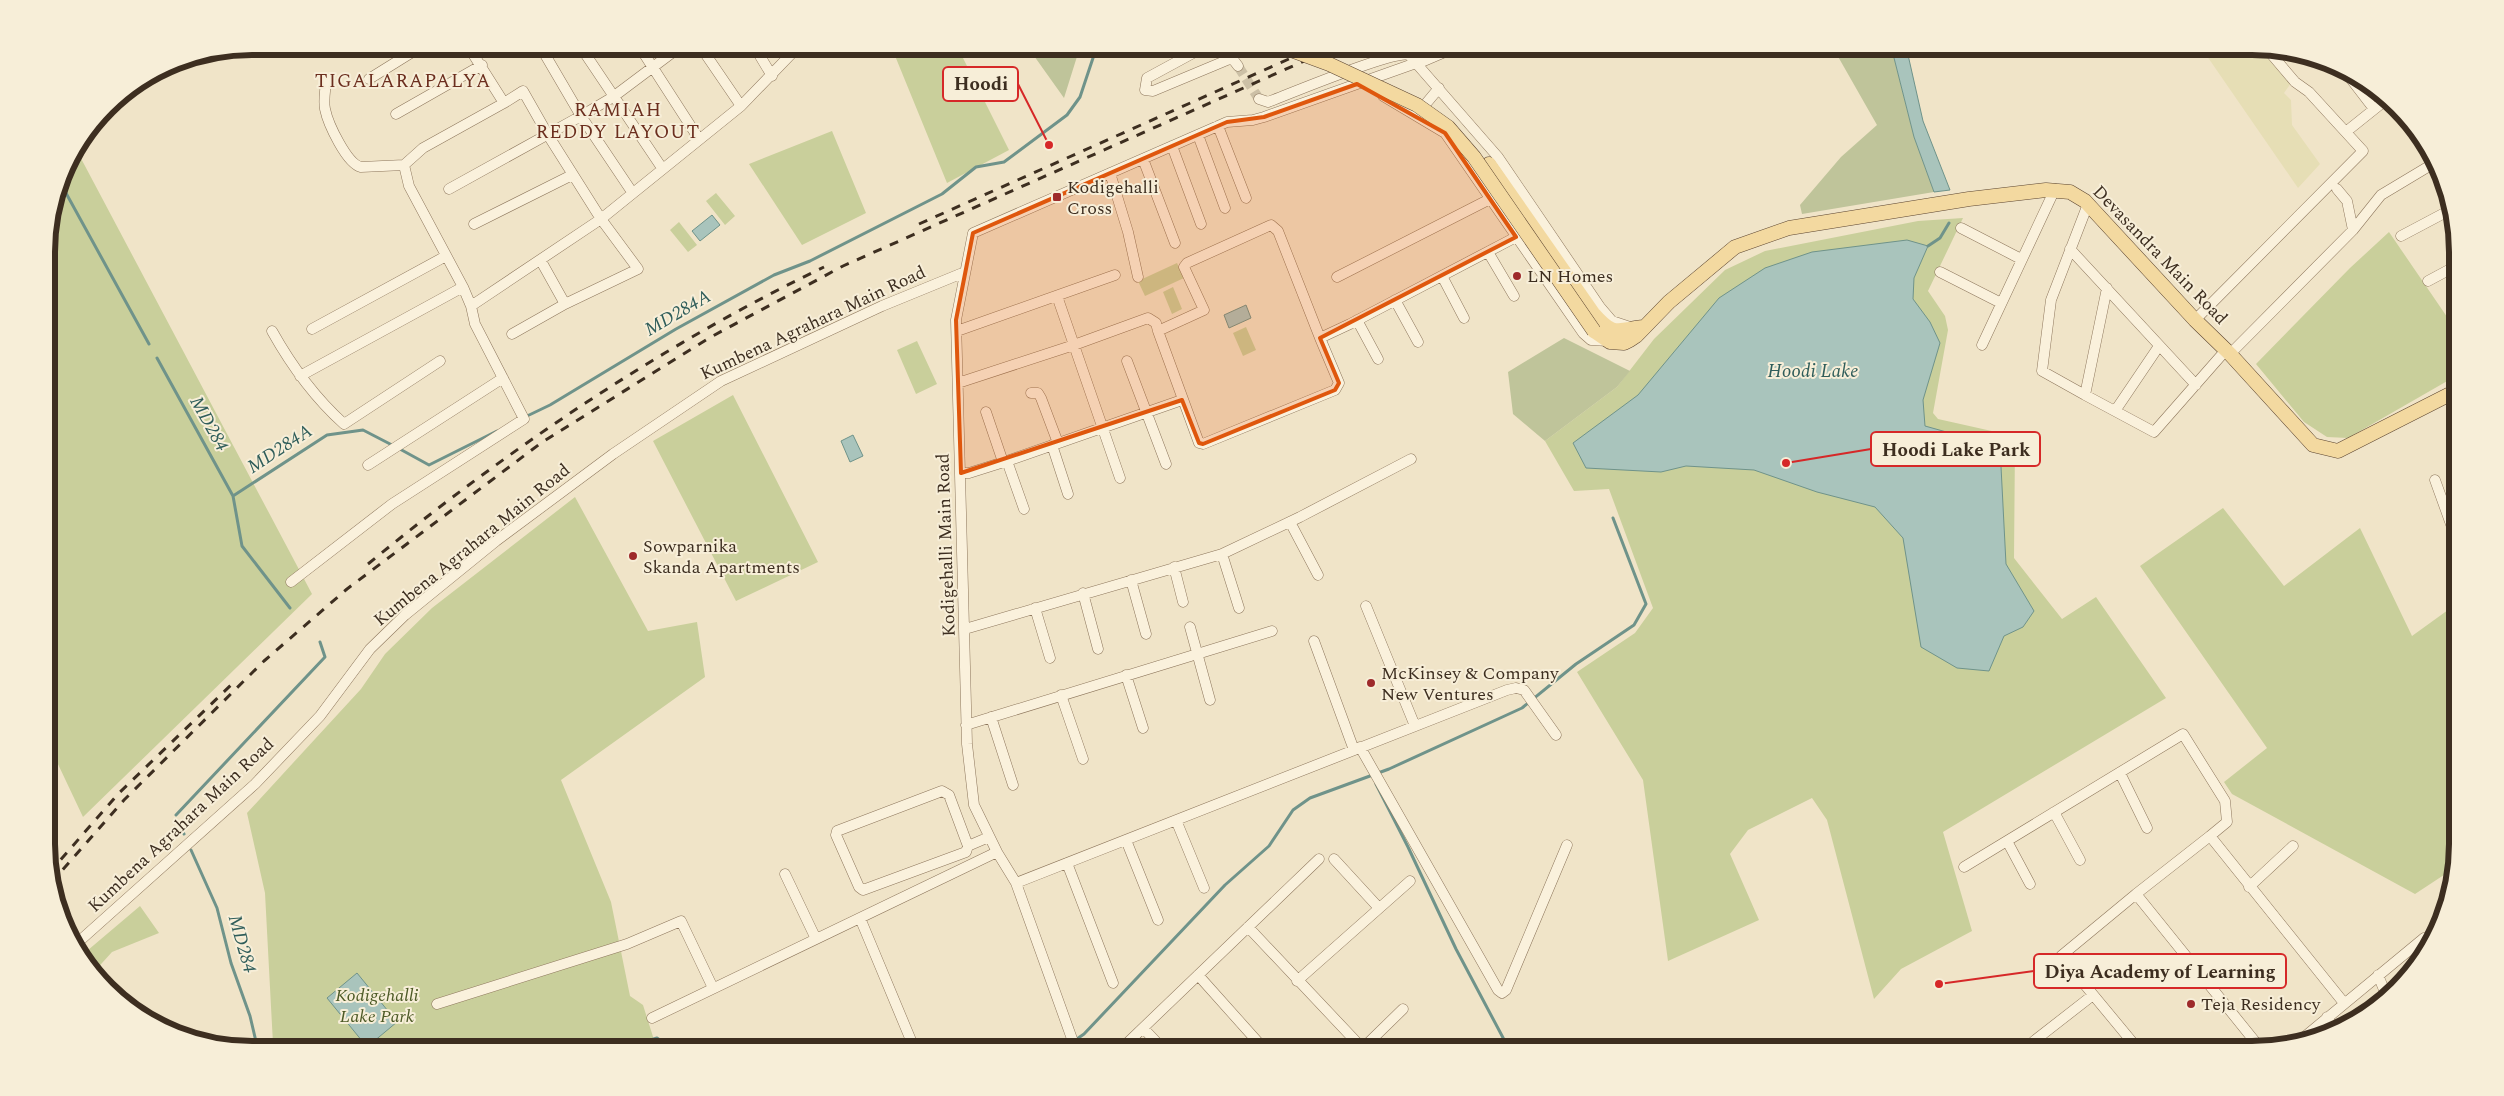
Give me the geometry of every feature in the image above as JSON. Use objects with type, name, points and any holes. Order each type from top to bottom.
[{"type":"main road","points":[[1304,55],[1329,64],[1417,105],[1448,127],[1474,157],[1594,331],[1610,342]]},
{"type":"main road","points":[[1325,55],[1405,90],[1439,110],[1464,132],[1490,164],[1593,313],[1605,327],[1635,329]]},
{"type":"main road","name":"Devasandra Main Road","points":[[1610,342],[1624,343],[1636,336],[1635,329],[1713,263],[1735,247],[1759,238],[1789,228],[1969,199],[2054,189],[2070,192],[2088,204],[2313,445],[2338,451],[2449,395]]},
{"type":"street","points":[[369,79],[408,55]]},
{"type":"street","points":[[475,55],[504,103]]},
{"type":"street","points":[[545,55],[581,116],[632,192]]},
{"type":"street","points":[[586,55],[662,168]]},
{"type":"street","points":[[645,55],[699,139]]},
{"type":"street","points":[[449,189],[613,97],[670,55]]},
{"type":"street","points":[[706,55],[741,106]]},
{"type":"street","points":[[759,55],[772,76]]},
{"type":"street","points":[[471,306],[541,261],[601,219],[632,192],[741,106],[791,55]]},
{"type":"street","points":[[1189,55],[1147,78],[1145,90],[1153,92],[1232,58],[1238,66]]},
{"type":"street","points":[[1259,99],[1268,102],[1397,55]]},
{"type":"street","points":[[1406,55],[1414,61],[1439,88],[1498,156],[1600,307],[1612,321],[1635,329]]},
{"type":"street","points":[[1138,277],[1128,232],[1110,173],[1227,122],[1264,117],[1432,55]]},
{"type":"street","points":[[2195,320],[2363,151],[2310,92],[2295,82],[2273,56]]},
{"type":"street","points":[[396,114],[482,65]]},
{"type":"street","points":[[326,78],[325,109],[341,146],[354,166],[368,168],[404,165],[423,148],[523,91],[572,175],[601,219],[638,269],[565,304],[512,334]]},
{"type":"street","points":[[1357,84],[1416,115],[1444,134],[1583,333],[1592,340],[1610,342]]},
{"type":"street","points":[[2355,84],[2374,109]]},
{"type":"street","points":[[1416,115],[1439,88]]},
{"type":"street","points":[[2347,132],[2381,103]]},
{"type":"street","points":[[1218,126],[1246,198]]},
{"type":"street","points":[[1198,135],[1225,208]]},
{"type":"street","points":[[1172,146],[1200,224]]},
{"type":"street","points":[[1143,159],[1175,243]]},
{"type":"street","points":[[291,582],[392,504],[524,419],[489,347],[475,324],[471,306],[462,287],[409,186],[404,165]]},
{"type":"street","points":[[2088,204],[2051,300],[2042,371],[2154,432],[2228,352],[2353,230],[2381,195],[2429,166]]},
{"type":"street","name":"Kodigehalli Main Road","points":[[1073,1041],[1016,883],[997,852],[974,805],[966,725],[956,320],[973,233],[1110,173]]},
{"type":"street","points":[[474,224],[572,175]]},
{"type":"street","points":[[1982,345],[2054,189]]},
{"type":"street","points":[[2337,189],[2347,201],[2353,230]]},
{"type":"street","points":[[1337,277],[1490,199]]},
{"type":"street","points":[[2401,236],[2445,213]]},
{"type":"street","points":[[958,383],[1074,345],[1148,318],[1156,323],[1158,330],[1182,400],[1201,445],[1335,390],[1339,383],[1278,231],[1271,225],[1187,263],[1184,267],[1204,310],[1158,330]]},
{"type":"street","points":[[1961,228],[2022,259]]},
{"type":"street","points":[[1320,338],[1516,237]]},
{"type":"street","points":[[2070,249],[2196,385]]},
{"type":"street","points":[[1488,252],[1514,296]]},
{"type":"street","points":[[312,329],[446,256]]},
{"type":"street","points":[[541,261],[565,304]]},
{"type":"street","points":[[2428,281],[2449,270]]},
{"type":"street","name":"Kumbena Agrahara Main Road","points":[[80,940],[255,784],[320,716],[370,649],[405,615],[496,541],[613,454],[721,380],[882,306],[965,272]]},
{"type":"street","points":[[1940,272],[2002,303]]},
{"type":"street","points":[[957,331],[1115,275]]},
{"type":"street","points":[[1442,276],[1464,318]]},
{"type":"street","points":[[300,376],[462,287]]},
{"type":"street","points":[[2085,395],[2106,288]]},
{"type":"street","points":[[1057,296],[1120,478]]},
{"type":"street","points":[[1395,300],[1418,342]]},
{"type":"street","points":[[1357,320],[1378,359]]},
{"type":"street","points":[[272,331],[287,358],[300,376],[325,407],[344,424],[440,361]]},
{"type":"street","points":[[2115,411],[2159,346]]},
{"type":"street","points":[[1127,361],[1166,464]]},
{"type":"street","points":[[368,465],[503,378]]},
{"type":"street","points":[[1031,393],[1038,393],[1041,398],[1068,494]]},
{"type":"street","points":[[961,473],[969,473],[1005,462],[1182,400]]},
{"type":"street","points":[[986,412],[1024,509]]},
{"type":"street","points":[[965,629],[1083,593],[1222,554],[1290,522],[1411,459]]},
{"type":"street","points":[[2435,480],[2449,519]]},
{"type":"street","points":[[1290,522],[1318,575]]},
{"type":"street","points":[[1222,554],[1239,608]]},
{"type":"street","points":[[1174,567],[1183,602]]},
{"type":"street","points":[[1131,580],[1146,634]]},
{"type":"street","points":[[1083,593],[1098,649]]},
{"type":"street","points":[[1366,606],[1415,726]]},
{"type":"street","points":[[1036,608],[1050,658]]},
{"type":"street","points":[[1190,627],[1210,700]]},
{"type":"street","points":[[966,725],[1197,652],[1272,631]]},
{"type":"street","points":[[1314,641],[1357,749],[1369,763],[1381,783],[1498,990],[1502,992],[1506,990],[1567,845]]},
{"type":"street","points":[[1126,675],[1143,728]]},
{"type":"street","points":[[1016,883],[1507,690],[1516,688],[1527,694],[1556,734]]},
{"type":"street","points":[[1061,695],[1083,759]]},
{"type":"street","points":[[991,718],[1013,784]]},
{"type":"street","points":[[1964,867],[2184,734],[2225,801],[2227,822],[2061,956],[2131,1041]]},
{"type":"street","points":[[2120,773],[2148,828]]},
{"type":"street","points":[[968,846],[949,795],[942,791],[837,831],[836,836],[859,887],[863,890],[966,852],[968,846],[989,837]]},
{"type":"street","points":[[2054,812],[2080,860]]},
{"type":"street","points":[[1176,820],[1204,888]]},
{"type":"street","points":[[2210,836],[2344,1003]]},
{"type":"street","points":[[1126,840],[1158,920]]},
{"type":"street","points":[[2007,841],[2030,884]]},
{"type":"street","points":[[2249,887],[2293,846]]},
{"type":"street","points":[[652,1018],[997,852]]},
{"type":"street","points":[[1129,1041],[1320,859]]},
{"type":"street","points":[[1334,859],[1379,908]]},
{"type":"street","points":[[1067,863],[1113,982]]},
{"type":"street","points":[[784,874],[816,939]]},
{"type":"street","points":[[1298,981],[1410,880]]},
{"type":"street","points":[[2136,894],[2255,1041]]},
{"type":"street","points":[[860,918],[911,1041]]},
{"type":"street","points":[[437,1004],[627,944],[681,921],[713,988]]},
{"type":"street","points":[[1248,927],[1354,1041]]},
{"type":"street","points":[[2309,1032],[2424,938],[2421,941]]},
{"type":"street","points":[[2421,941],[2425,938]]},
{"type":"street","points":[[1198,975],[1257,1041]]},
{"type":"street","points":[[2378,976],[2384,990]]},
{"type":"street","points":[[2034,1041],[2093,995]]},
{"type":"street","points":[[1370,1041],[1403,1009]]},
{"type":"street","points":[[2327,1017],[2331,1024]]},
{"type":"street","points":[[1143,1028],[1155,1041]]},
{"type":"highlighted area","points":[[1357,84],[1445,133],[1516,237],[1320,338],[1339,383],[1335,390],[1203,444],[1199,443],[1182,400],[961,473],[956,320],[973,233],[1227,122],[1264,117]]},
{"type":"shaded area","points":[[2206,55],[2270,56],[2291,83],[2284,93],[2291,100],[2292,125],[2320,164],[2298,188]]},
{"type":"green space","points":[[895,55],[962,55],[1009,150],[947,183]]},
{"type":"green space","points":[[1033,55],[1077,55],[1064,98]]},
{"type":"green space","points":[[1837,55],[1893,55],[1914,137],[1934,192],[1802,214],[1800,205],[1841,157],[1877,125]]},
{"type":"green space","points":[[832,131],[866,213],[802,245],[749,164]]},
{"type":"green space","points":[[80,156],[312,594],[83,817],[55,758],[55,239],[65,189]]},
{"type":"green space","points":[[716,193],[735,216],[725,225],[706,201]]},
{"type":"green space","points":[[1963,218],[1928,291],[1945,316],[1948,330],[1933,413],[1938,419],[2005,434],[2015,443],[2014,558],[2062,619],[2096,597],[2166,698],[1943,832],[1972,931],[1901,969],[1874,999],[1827,820],[1812,798],[1748,830],[1730,854],[1759,920],[1668,961],[1643,780],[1577,672],[1635,633],[1653,608],[1609,489],[1574,491],[1545,441],[1617,387],[1654,339],[1725,270],[1765,251],[1918,221]]},
{"type":"green space","points":[[679,222],[697,245],[688,252],[670,230]]},
{"type":"green space","points":[[2389,232],[2449,320],[2449,380],[2348,438],[2327,437],[2304,422],[2256,364],[2350,268]]},
{"type":"green space","points":[[1177,263],[1184,278],[1145,296],[1138,281]]},
{"type":"green space","points":[[1173,287],[1182,309],[1172,314],[1163,292]]},
{"type":"green space","points":[[1246,327],[1256,350],[1243,356],[1233,333]]},
{"type":"green space","points":[[1564,338],[1630,371],[1617,387],[1545,441],[1513,414],[1508,372]]},
{"type":"green space","points":[[917,341],[937,384],[916,394],[897,350]]},
{"type":"green space","points":[[733,395],[818,562],[736,601],[653,441]]},
{"type":"green space","name":"Kodigehalli Lake Park","points":[[575,497],[648,631],[697,622],[705,677],[561,780],[611,902],[630,996],[643,1005],[654,1041],[273,1041],[265,893],[247,813],[361,689],[385,654],[432,608]]},
{"type":"green space","points":[[2223,508],[2284,586],[2360,528],[2412,636],[2448,610],[2449,857],[2446,873],[2415,894],[2232,794],[2224,782],[2267,748],[2140,566]]},
{"type":"green space","points":[[140,906],[159,933],[112,952],[98,967],[87,951]]},
{"type":"water","points":[[1893,55],[1908,55],[1923,121],[1950,190],[1934,192],[1914,137]]},
{"type":"water","points":[[712,215],[720,225],[700,241],[692,231]]},
{"type":"water","name":"Hoodi Lake","points":[[1907,240],[1928,246],[1914,278],[1913,299],[1930,322],[1940,343],[1923,400],[1925,426],[2000,447],[2006,564],[2034,611],[2023,627],[2004,636],[1989,671],[1957,668],[1921,647],[1903,538],[1875,507],[1817,492],[1754,470],[1686,466],[1661,472],[1586,468],[1573,443],[1638,395],[1719,298],[1765,268],[1812,252]]},
{"type":"water","points":[[1246,305],[1251,318],[1229,328],[1224,315]]},
{"type":"water","points":[[853,435],[863,456],[850,462],[841,441]]},
{"type":"water","points":[[357,973],[397,1022],[374,1041],[362,1041],[327,998]]},
{"type":"water","points":[[596,1039],[610,1041],[575,1041]]},
{"type":"waterway","name":"MD284A","points":[[525,417],[550,405],[676,329],[774,275],[810,261],[942,194],[976,167],[1004,162],[1067,115],[1080,97],[1094,55]]},
{"type":"waterway","name":"MD284","points":[[65,191],[149,344]]},
{"type":"waterway","points":[[1928,246],[1940,238],[1949,223]]},
{"type":"waterway","name":"MD284","points":[[157,358],[233,496],[242,546],[290,608]]},
{"type":"waterway","name":"MD284A","points":[[233,496],[327,435],[363,430],[392,445]]},
{"type":"waterway","name":"MD284A","points":[[398,448],[429,465],[497,431]]},
{"type":"waterway","points":[[1074,1041],[1084,1034],[1225,885],[1269,846],[1293,810],[1310,798],[1389,769],[1522,708],[1576,664],[1634,625],[1646,604],[1613,518]]},
{"type":"waterway","name":"MD284","points":[[176,815],[325,657],[320,642]]},
{"type":"waterway","points":[[1376,784],[1456,949],[1505,1041]]},
{"type":"waterway","name":"MD284","points":[[191,850],[217,908],[231,963],[250,1016],[256,1041]]},
{"type":"waterway","points":[[647,1041],[657,1038],[661,1041]]},
{"type":"tunnel","points":[[1238,66],[1259,99]]},
{"type":"railway","points":[[919,224],[1298,55]]},
{"type":"railway","points":[[58,875],[124,800],[264,661],[347,589],[541,443],[709,338],[843,266],[1318,55]]},
{"type":"railway","points":[[368,564],[475,480],[587,402],[703,331],[824,267]]},
{"type":"railway","points":[[56,865],[119,793],[233,683]]},
{"type":"place","name":"Hoodi","points":[[1049,145]]},
{"type":"place","name":"Kodigehalli Cross","points":[[1057,197]]},
{"type":"place","name":"LN Homes","points":[[1517,276]]},
{"type":"place","name":"Hoodi Lake Park","points":[[1786,463]]},
{"type":"place","name":"Sowparnika Skanda Apartments","points":[[633,556]]},
{"type":"place","name":"McKinsey & Company New Ventures","points":[[1371,683]]},
{"type":"place","name":"Diya Academy of Learning","points":[[1939,984]]},
{"type":"place","name":"Teja Residency","points":[[2191,1004]]},
{"type":"district","name":"TIGALARAPALYA","points":[[403,81]]},
{"type":"district","name":"RAMIAH REDDY LAYOUT","points":[[618,121]]}]
